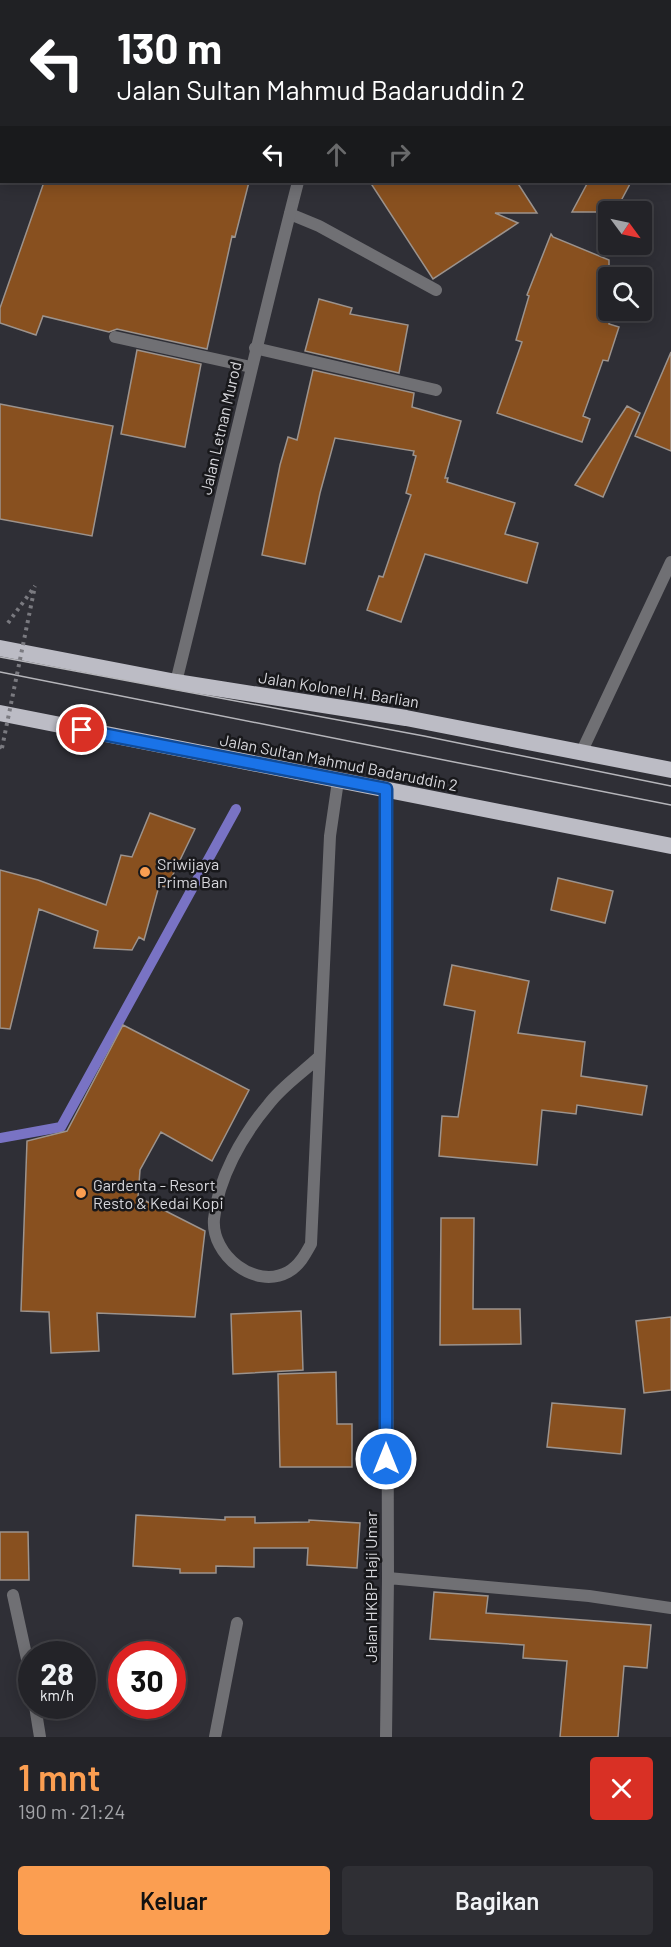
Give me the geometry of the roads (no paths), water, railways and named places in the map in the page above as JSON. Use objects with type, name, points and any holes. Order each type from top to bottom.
[{"type":"highway","name":"Jalan Kolonel H. Barlian","points":[[0,648],[176,682],[406,718],[671,770]]},
{"type":"highway","name":"Jalan Sultan Mahmud Badaruddin 2","points":[[0,713],[671,846]]},
{"type":"street","name":"Jalan Letnan Murod","points":[[176,682],[217,518],[255,348],[298,183]]},
{"type":"street","points":[[290,214],[319,225],[436,290]]},
{"type":"street","points":[[115,337],[251,366]]},
{"type":"street","points":[[255,348],[436,390]]},
{"type":"street","points":[[581,753],[671,562]]},
{"type":"street","points":[[318,1058],[268,1103],[241,1145],[220,1188],[214,1221],[216,1243],[226,1258],[257,1275],[270,1278],[289,1272],[302,1260],[311,1244],[330,836],[338,781]]},
{"type":"street","name":"Jalan HKBP Haji Umar","points":[[386,789],[388,1578],[386,1737]]},
{"type":"street","points":[[388,1578],[589,1596],[671,1608]]},
{"type":"street","points":[[13,1595],[23,1641]]},
{"type":"street","points":[[215,1737],[237,1623]]},
{"type":"street","points":[[37,1719],[40,1737]]},
{"type":"waterway","points":[[0,1138],[61,1127],[236,809]]},
{"type":"tram line","points":[[0,657],[424,736],[671,786]]},
{"type":"tram line","points":[[0,672],[671,805]]},
{"type":"place","name":"Sriwijaya Prima Ban","points":[[145,872]]},
{"type":"place","name":"Gardenta - Resort Resto & Kedai Kopi","points":[[81,1193]]}]
